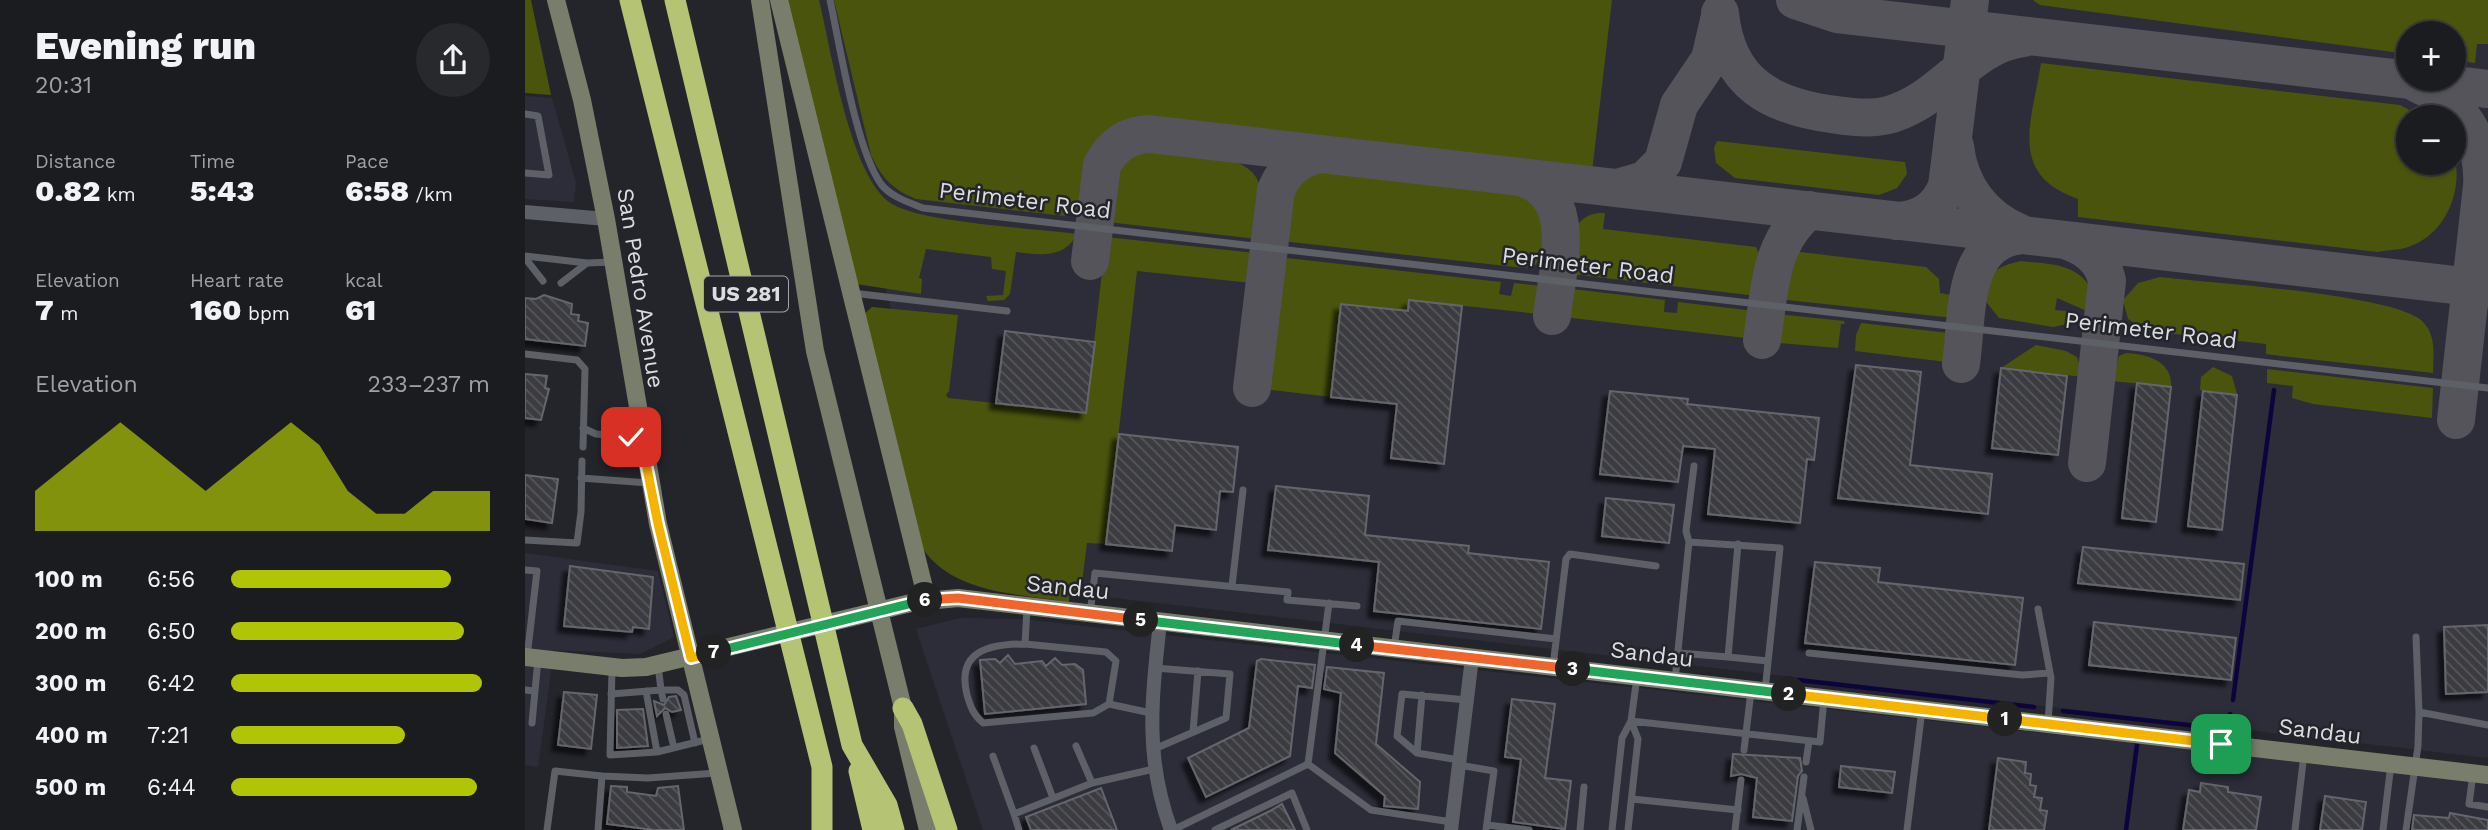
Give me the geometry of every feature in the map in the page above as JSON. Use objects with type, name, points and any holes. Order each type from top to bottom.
[{"type":"highway","name":"US 281","points":[[630,0],[838,830]]},
{"type":"highway","name":"US 281","points":[[675,0],[873,830]]},
{"type":"highway","points":[[903,708],[912,724],[947,830]]},
{"type":"highway","points":[[852,745],[887,805],[894,830]]},
{"type":"highway","points":[[822,767],[822,830]]},
{"type":"main road","name":"San Pedro Avenue","points":[[556,0],[585,111],[606,219],[649,483],[699,656],[702,741],[718,772],[733,830]]},
{"type":"main road","points":[[760,0],[815,351],[903,708],[903,727],[929,830]]},
{"type":"main road","points":[[779,0],[927,600]]},
{"type":"main road","name":"Sandau","points":[[530,658],[612,667],[658,665],[904,604],[958,598],[2481,774]]},
{"type":"street","points":[[525,212],[606,219]]},
{"type":"street","points":[[1160,622],[1151,713],[1151,750],[1172,830]]},
{"type":"street","points":[[1452,826],[1472,657]]},
{"type":"lane","name":"Perimeter Road","points":[[829,0],[868,162],[883,186],[899,199],[923,208],[2488,388]]},
{"type":"lane","points":[[525,114],[538,116],[549,175],[525,173]]},
{"type":"lane","points":[[525,257],[587,263],[614,262]]},
{"type":"lane","points":[[525,257],[543,281]]},
{"type":"lane","points":[[561,283],[587,263]]},
{"type":"lane","points":[[852,293],[1007,311]]},
{"type":"lane","points":[[525,354],[577,360],[585,369],[583,447]]},
{"type":"lane","points":[[583,428],[596,434],[641,438]]},
{"type":"lane","points":[[525,540],[577,543],[582,461]]},
{"type":"lane","points":[[1675,681],[1689,542],[1686,531],[1694,466]]},
{"type":"lane","points":[[581,478],[649,483]]},
{"type":"lane","points":[[1232,586],[1243,490]]},
{"type":"lane","points":[[1689,542],[1780,548],[1768,661],[1746,734],[1744,750]]},
{"type":"lane","points":[[1728,657],[1738,544]]},
{"type":"lane","points":[[1553,667],[1566,559],[1570,554],[1656,566]]},
{"type":"lane","points":[[525,570],[537,572],[527,634],[535,691],[532,723]]},
{"type":"lane","points":[[1090,614],[1095,573],[1289,592],[1287,600],[1357,606]]},
{"type":"lane","points":[[1308,764],[1328,604]]},
{"type":"lane","points":[[1025,644],[1027,607]]},
{"type":"lane","points":[[2038,609],[2050,673],[2047,724]]},
{"type":"lane","points":[[1394,649],[1398,621],[1556,639]]},
{"type":"lane","points":[[2406,830],[2419,712],[2416,637]]},
{"type":"lane","points":[[1109,704],[1116,661],[1106,652],[1025,644],[985,649],[968,660],[963,679],[972,713],[983,723],[1093,713],[1109,704],[1151,713]]},
{"type":"lane","points":[[1679,653],[1768,661]]},
{"type":"lane","points":[[1808,653],[2022,675],[2050,673]]},
{"type":"lane","points":[[658,665],[662,694]]},
{"type":"lane","points":[[611,694],[646,691],[662,694],[678,690],[684,695],[702,741],[657,752],[610,755],[611,694],[612,667]]},
{"type":"lane","points":[[1151,750],[1226,718],[1230,674],[1155,668]]},
{"type":"lane","points":[[1193,732],[1198,671]]},
{"type":"lane","points":[[1612,830],[1622,738],[1631,721],[1637,677]]},
{"type":"lane","points":[[525,690],[535,691]]},
{"type":"lane","points":[[646,691],[657,752]]},
{"type":"lane","points":[[1467,700],[1402,694],[1397,736],[1416,753],[1494,771],[1486,827],[1529,830]]},
{"type":"lane","points":[[1416,753],[1422,695]]},
{"type":"lane","points":[[1631,721],[1820,742],[1824,698]]},
{"type":"lane","points":[[1907,830],[1922,709]]},
{"type":"lane","points":[[2419,712],[2488,725]]},
{"type":"lane","points":[[666,714],[674,748]]},
{"type":"lane","points":[[1628,830],[1638,739],[1631,721]]},
{"type":"lane","points":[[1806,762],[1809,741]]},
{"type":"lane","points":[[1076,746],[1092,783]]},
{"type":"lane","points":[[1034,748],[1053,798]]},
{"type":"lane","points":[[2295,830],[2304,753]]},
{"type":"lane","points":[[993,756],[1019,830]]},
{"type":"lane","points":[[1308,764],[1371,810],[1452,826]]},
{"type":"lane","points":[[1172,830],[1308,764]]},
{"type":"lane","points":[[2383,830],[2392,764]]},
{"type":"lane","points":[[1014,814],[1092,783],[1154,769]]},
{"type":"lane","points":[[547,830],[555,771],[648,778],[718,772]]},
{"type":"lane","points":[[2481,774],[2469,804],[2488,807]]},
{"type":"lane","points":[[598,830],[602,776]]},
{"type":"lane","points":[[1797,830],[1804,776]]},
{"type":"lane","points":[[1741,780],[1736,829],[1746,830]]},
{"type":"lane","points":[[1580,830],[1584,787]]},
{"type":"lane","points":[[1215,830],[1292,793],[1307,830]]},
{"type":"lane","points":[[1802,794],[1811,830]]},
{"type":"lane","points":[[1632,799],[1738,810]]},
{"type":"shaded area","points":[[813,0],[2488,0],[2488,758],[995,584],[946,529]]},
{"type":"shaded area","points":[[525,96],[552,98],[576,183],[574,202],[525,199]]},
{"type":"shaded area","points":[[525,553],[658,571],[674,637],[640,654],[554,650],[538,767],[525,765]]},
{"type":"shaded area","points":[[960,618],[1022,619],[2488,783],[2488,830],[983,830],[916,629]]},
{"type":"green space","points":[[525,0],[531,0],[551,95],[525,93]]},
{"type":"green space","points":[[784,0],[819,0],[836,79],[854,141],[877,190],[892,204],[929,216],[1077,234],[1072,242],[1051,254],[1016,252],[1010,294],[1004,300],[988,301],[986,296],[1003,295],[1006,271],[992,269],[991,257],[926,249],[919,278],[922,279],[921,294],[856,284]]},
{"type":"green space","points":[[834,0],[1612,0],[1592,172],[1152,121],[1118,130],[1100,144],[1088,164],[1078,209],[1065,216],[916,199],[889,182],[871,155]]},
{"type":"green space","points":[[2033,0],[2488,0],[2488,44],[2477,44],[2475,63],[2466,62],[2466,21],[2396,21],[2396,52],[2040,5]]},
{"type":"green space","points":[[2041,63],[2400,105],[2396,105],[2396,175],[2456,175],[2456,183],[2448,211],[2431,234],[2405,248],[2378,252],[2078,217],[2078,199],[2056,188],[2041,176],[2033,161],[2029,144]]},
{"type":"green space","points":[[1717,141],[1905,162],[1907,174],[1897,188],[1879,195],[1735,178],[1716,163],[1714,148]]},
{"type":"green space","points":[[1143,148],[1207,154],[1239,163],[1251,171],[1258,181],[1261,195],[1257,239],[1107,222],[1113,177],[1117,168],[1123,159]]},
{"type":"green space","points":[[1321,168],[1521,193],[1537,204],[1545,220],[1547,239],[1542,258],[1533,267],[1524,268],[1282,241],[1289,188],[1303,174]]},
{"type":"green space","points":[[1605,213],[1603,229],[1756,247],[1762,260],[1757,296],[1571,274],[1568,268],[1571,241],[1577,226],[1589,215]]},
{"type":"green space","points":[[1106,237],[1255,253],[1252,283],[1137,271],[1106,544],[1087,543],[1081,591],[1070,590],[1069,602],[1009,594],[970,583],[936,564],[923,549],[863,315],[872,307],[958,315],[949,391],[946,395],[948,398],[1086,413]]},
{"type":"green space","points":[[1792,251],[1926,267],[1939,279],[1940,293],[1957,296],[1954,318],[1778,299],[1785,260]]},
{"type":"green space","points":[[1287,258],[1501,282],[1499,294],[1511,296],[1514,283],[1542,286],[1539,314],[1409,300],[1408,311],[1342,304],[1331,397],[1263,389],[1277,266]]},
{"type":"green space","points":[[2021,261],[2061,266],[2079,274],[2092,290],[2089,312],[2057,298],[2055,310],[2066,311],[2076,322],[2053,327],[1999,318],[1983,298],[1984,289],[1990,276],[2000,268]]},
{"type":"green space","points":[[2160,277],[2300,291],[2378,304],[2406,312],[2423,322],[2430,333],[2433,373],[2266,354],[2266,344],[2148,331],[2128,319],[2123,300],[2138,283]]},
{"type":"green space","points":[[1573,289],[1665,300],[1664,312],[1677,313],[1678,302],[1755,311],[1752,335],[1746,338],[1563,317],[1565,297]]},
{"type":"green space","points":[[1777,314],[1844,321],[1845,324],[1841,324],[1838,348],[1779,343],[1774,337]]},
{"type":"green space","points":[[1861,323],[1949,333],[1947,362],[1855,351],[1856,335]]},
{"type":"green space","points":[[2036,345],[2066,351],[2077,357],[2084,377],[2001,368]]},
{"type":"green space","points":[[2126,353],[2150,357],[2163,365],[2171,378],[2171,387],[2112,381],[2119,356]]},
{"type":"green space","points":[[2213,367],[2232,376],[2237,394],[2200,390],[2201,377]]},
{"type":"green space","points":[[2267,369],[2433,388],[2432,418],[2313,404],[2292,398],[2293,386],[2267,383]]},
{"type":"building","points":[[544,295],[572,304],[571,314],[579,315],[578,321],[588,323],[585,346],[525,339],[525,298],[536,299]]},
{"type":"building","points":[[1409,300],[1462,306],[1444,464],[1391,458],[1397,404],[1331,397],[1341,304],[1408,311]]},
{"type":"building","points":[[1005,331],[1095,342],[1086,413],[996,403]]},
{"type":"building","points":[[1856,365],[1921,372],[1910,465],[1992,474],[1988,514],[1838,498]]},
{"type":"building","points":[[2001,368],[2067,376],[2058,455],[1992,448]]},
{"type":"building","points":[[525,374],[547,376],[545,388],[549,389],[541,420],[525,418]]},
{"type":"building","points":[[2137,383],[2171,387],[2156,522],[2122,518]]},
{"type":"building","points":[[1610,391],[1688,399],[1687,404],[1819,418],[1814,460],[1807,459],[1800,523],[1708,514],[1715,449],[1683,446],[1678,482],[1600,474]]},
{"type":"building","points":[[2203,391],[2237,395],[2222,530],[2188,526]]},
{"type":"building","points":[[1119,434],[1238,447],[1233,492],[1220,491],[1216,530],[1175,525],[1172,551],[1106,544]]},
{"type":"building","points":[[525,475],[558,479],[552,523],[525,519]]},
{"type":"building","points":[[1276,486],[1369,496],[1365,535],[1469,546],[1468,553],[1549,562],[1541,629],[1374,611],[1379,562],[1268,550]]},
{"type":"building","points":[[1606,498],[1674,505],[1669,543],[1602,536]]},
{"type":"building","points":[[2083,547],[2244,564],[2240,600],[2078,583]]},
{"type":"building","points":[[1815,562],[1880,568],[1878,582],[2023,598],[2015,665],[1805,643]]},
{"type":"building","points":[[570,566],[653,577],[649,629],[633,627],[632,632],[564,626]]},
{"type":"building","points":[[2094,622],[2236,638],[2231,680],[2089,665]]},
{"type":"building","points":[[2488,625],[2488,692],[2446,694],[2444,627]]},
{"type":"building","points":[[1008,655],[1015,664],[1042,661],[1046,666],[1055,658],[1062,665],[1075,664],[1083,670],[1086,704],[985,714],[980,660],[995,659],[1000,663]]},
{"type":"building","points":[[1261,659],[1315,665],[1312,688],[1298,686],[1290,756],[1206,797],[1188,758],[1249,728],[1257,661]]},
{"type":"building","points":[[1327,667],[1384,673],[1376,744],[1420,782],[1418,809],[1384,806],[1385,796],[1335,753],[1341,693],[1324,689]]},
{"type":"building","points":[[564,692],[597,695],[591,749],[558,745]]},
{"type":"building","points":[[676,696],[681,710],[672,712],[665,708],[657,716],[654,701],[664,705],[669,697]]},
{"type":"building","points":[[1512,699],[1555,704],[1545,778],[1571,781],[1565,829],[1513,822],[1521,759],[1505,757]]},
{"type":"building","points":[[643,709],[648,746],[617,748],[617,710]]},
{"type":"building","points":[[1733,754],[1800,758],[1802,771],[1798,776],[1792,821],[1753,817],[1757,778],[1741,774],[1731,776]]},
{"type":"building","points":[[1998,758],[2026,762],[2025,773],[2031,774],[2030,785],[2036,786],[2034,797],[2042,798],[2040,810],[2047,811],[2044,830],[1989,830]]},
{"type":"building","points":[[1841,766],[1895,772],[1892,793],[1839,787]]},
{"type":"building","points":[[2201,783],[2228,787],[2228,792],[2261,797],[2256,830],[2183,830],[2189,790],[2200,792]]},
{"type":"building","points":[[611,786],[627,787],[627,792],[656,796],[658,788],[678,786],[684,830],[654,830],[607,824]]},
{"type":"building","points":[[1101,788],[1117,830],[1031,830],[1026,817]]},
{"type":"building","points":[[2325,796],[2366,802],[2362,830],[2320,830]]},
{"type":"building","points":[[1282,804],[1295,830],[1231,830],[1270,811]]},
{"type":"building","points":[[2450,813],[2488,820],[2488,830],[2412,830],[2414,815],[2449,818]]},
{"type":"waterway","points":[[2233,700],[2274,390]]},
{"type":"waterway","points":[[1798,680],[2034,707]]},
{"type":"waterway","points":[[2063,711],[2224,729],[2230,714]]},
{"type":"waterway","points":[[2126,830],[2138,737]]},
{"type":"taxiway","points":[[1795,0],[1837,14],[2488,89]]},
{"type":"taxiway","points":[[1896,221],[1921,216],[1927,212],[1939,201],[1947,186],[1970,0]]},
{"type":"taxiway","points":[[1720,13],[1724,37],[1732,58],[1757,88],[1792,106],[1853,117],[1877,117],[1900,111],[1932,93],[1990,49],[2024,38]]},
{"type":"taxiway","points":[[1617,188],[1645,180],[1663,162],[1679,105],[1710,59],[1720,16]]},
{"type":"taxiway","points":[[2431,91],[2446,101],[2467,125],[2474,138],[2482,169],[2456,420]]},
{"type":"taxiway","points":[[1090,261],[1102,165],[1110,152],[1121,143],[1149,134],[2488,289]]},
{"type":"taxiway","points":[[1955,146],[1957,161],[1975,199],[1995,219],[2020,233]]},
{"type":"taxiway","points":[[1252,388],[1276,190],[1294,165],[1322,154]]},
{"type":"taxiway","points":[[1520,177],[1539,186],[1551,199],[1558,216],[1560,256],[1552,316]]},
{"type":"taxiway","points":[[1762,340],[1778,253],[1785,238],[1809,210]]},
{"type":"taxiway","points":[[1961,364],[1967,303],[1978,265],[1988,251],[2003,240],[2023,235]]},
{"type":"taxiway","points":[[2068,241],[2082,247],[2098,261],[2107,281],[2087,463]]},
{"type":"route","points":[[631,437],[641,438],[658,524],[691,658],[915,602],[958,598],[2221,744]]}]
